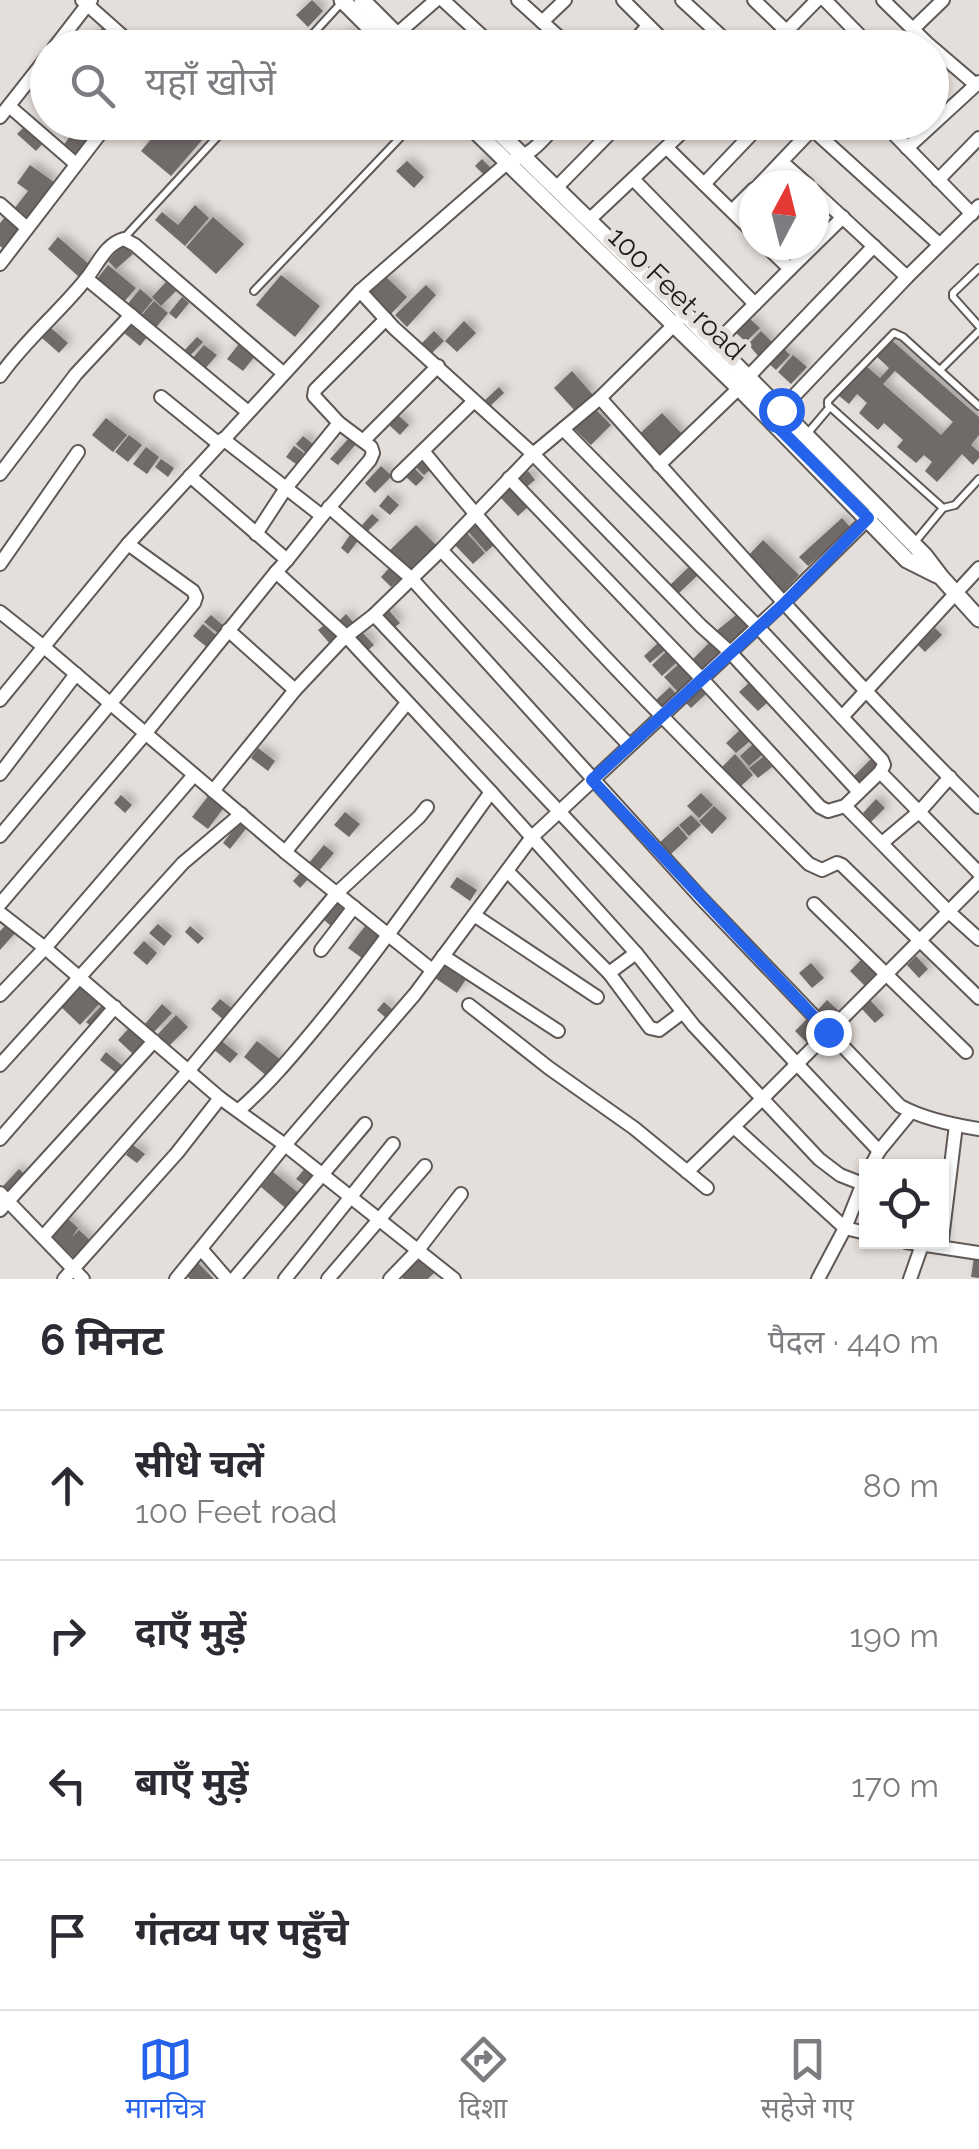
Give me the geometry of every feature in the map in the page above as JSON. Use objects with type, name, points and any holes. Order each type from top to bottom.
[{"type":"street","points":[[342,0],[379,30]]},
{"type":"street","points":[[362,0],[385,30]]},
{"type":"street","points":[[406,30],[440,0],[474,30]]},
{"type":"street","points":[[518,0],[551,30]]},
{"type":"street","points":[[542,22],[565,0]]},
{"type":"street","points":[[623,0],[652,30]]},
{"type":"street","points":[[682,0],[714,30]]},
{"type":"street","points":[[754,0],[784,30]]},
{"type":"street","points":[[788,30],[821,0],[853,30]]},
{"type":"street","points":[[884,0],[914,30],[944,0]]},
{"type":"street","points":[[67,30],[87,2],[117,30]]},
{"type":"street","points":[[644,30],[648,26]]},
{"type":"street","points":[[949,60],[978,84],[949,111]]},
{"type":"street","points":[[30,79],[4,112],[30,131]]},
{"type":"street","points":[[938,180],[979,138]]},
{"type":"street","points":[[43,140],[76,164]]},
{"type":"street","points":[[0,264],[95,140]]},
{"type":"street","name":"100 Feet road","points":[[484,140],[680,319],[716,344],[743,382]]},
{"type":"street","name":"100 Feet road","points":[[507,140],[874,514],[913,543],[979,619]]},
{"type":"street","points":[[0,700],[128,544],[360,291],[507,162],[524,157],[543,140]]},
{"type":"street","points":[[556,188],[603,140]]},
{"type":"street","points":[[589,220],[675,140]]},
{"type":"street","points":[[704,184],[746,140]]},
{"type":"street","points":[[774,170],[803,140]]},
{"type":"street","points":[[831,140],[939,244]]},
{"type":"street","points":[[776,415],[975,210],[938,180],[899,140]]},
{"type":"street","points":[[907,148],[916,140]]},
{"type":"street","points":[[667,148],[739,218]]},
{"type":"street","points":[[782,162],[791,170]]},
{"type":"street","points":[[633,179],[755,304]]},
{"type":"street","points":[[0,204],[27,228]]},
{"type":"street","points":[[732,211],[739,204]]},
{"type":"street","points":[[829,204],[907,277]]},
{"type":"street","points":[[716,344],[843,217]]},
{"type":"street","points":[[0,376],[111,245],[124,239],[283,373]]},
{"type":"street","points":[[660,465],[874,246]]},
{"type":"street","points":[[781,260],[790,269]]},
{"type":"street","points":[[86,279],[248,412]]},
{"type":"street","points":[[360,291],[534,454],[730,652],[859,792]]},
{"type":"street","points":[[0,474],[76,374],[131,315]]},
{"type":"street","points":[[0,904],[370,460],[371,447],[314,396],[315,390],[386,319]]},
{"type":"street","points":[[213,791],[295,690],[346,636],[374,615],[509,478],[600,398],[680,319]]},
{"type":"street","points":[[364,440],[438,366]]},
{"type":"street","points":[[161,396],[286,488],[326,511],[411,578],[592,780],[900,1106],[956,1126],[979,1129]]},
{"type":"street","points":[[600,398],[865,691],[977,801]]},
{"type":"street","points":[[398,475],[474,401]]},
{"type":"street","name":"100 Feet road","points":[[776,415],[806,435],[874,514],[907,560],[941,577]]},
{"type":"street","points":[[256,534],[286,488],[340,422]]},
{"type":"street","points":[[509,478],[820,807],[828,811],[845,806],[880,772],[882,760],[757,626],[563,430]]},
{"type":"street","points":[[423,451],[474,514],[660,716],[810,864],[822,870],[837,863],[842,865],[979,998]]},
{"type":"street","points":[[0,564],[78,452]]},
{"type":"street","points":[[190,476],[287,560]]},
{"type":"street","points":[[176,1279],[415,994],[532,837],[784,604],[874,514]]},
{"type":"street","points":[[0,836],[194,603],[193,590],[128,544]]},
{"type":"street","points":[[441,550],[630,745]]},
{"type":"street","points":[[842,717],[979,568]]},
{"type":"street","points":[[276,572],[346,636],[491,792],[636,953],[683,1012],[819,1159],[840,1175],[859,1179]]},
{"type":"street","points":[[0,612],[432,970]]},
{"type":"street","points":[[374,615],[879,1151]]},
{"type":"street","points":[[228,630],[295,690]]},
{"type":"street","points":[[0,774],[76,674]]},
{"type":"street","points":[[285,852],[408,703]]},
{"type":"street","points":[[880,772],[979,873]]},
{"type":"street","points":[[0,995],[194,774]]},
{"type":"street","points":[[882,843],[920,812],[950,777]]},
{"type":"street","points":[[239,1110],[289,1060],[350,986],[491,792]]},
{"type":"street","points":[[845,806],[979,939]]},
{"type":"street","points":[[43,1237],[337,893],[426,807]]},
{"type":"street","points":[[0,1066],[183,863],[240,814]]},
{"type":"street","points":[[507,871],[609,974],[650,1028],[659,1030],[683,1012]]},
{"type":"street","points":[[687,1172],[979,881]]},
{"type":"street","points":[[814,904],[966,1052]]},
{"type":"street","points":[[321,950],[354,908]]},
{"type":"street","points":[[474,915],[596,996]]},
{"type":"street","points":[[2,919],[44,948],[220,1098],[454,1279]]},
{"type":"street","points":[[609,974],[636,953]]},
{"type":"street","points":[[443,956],[558,1031]]},
{"type":"street","points":[[469,1005],[634,1128],[707,1188]]},
{"type":"street","points":[[0,1138],[115,1008]]},
{"type":"street","points":[[154,1041],[3,1202],[43,1237],[73,1276],[220,1098]]},
{"type":"street","points":[[875,1159],[911,1112]]},
{"type":"street","points":[[202,1250],[231,1279],[364,1124]]},
{"type":"street","points":[[949,1181],[956,1126]]},
{"type":"street","points":[[734,1127],[845,1228],[859,1231]]},
{"type":"street","points":[[285,1279],[394,1144]]},
{"type":"street","points":[[328,1279],[425,1166]]},
{"type":"street","points":[[818,1279],[859,1193]]},
{"type":"street","points":[[390,1279],[461,1194]]},
{"type":"street","points":[[949,1245],[979,1253]]},
{"type":"street","points":[[910,1279],[921,1249]]},
{"type":"lane","points":[[316,30],[342,0]]},
{"type":"lane","points":[[124,239],[215,140]]},
{"type":"lane","points":[[254,290],[398,140]]},
{"type":"lane","points":[[940,370],[979,328],[953,293],[979,268]]},
{"type":"lane","points":[[943,508],[829,408],[828,401],[891,334],[903,336],[979,406]]},
{"type":"lane","points":[[806,435],[829,408]]},
{"type":"lane","points":[[913,543],[943,508],[955,505],[979,479]]},
{"type":"building","points":[[312,0],[323,11],[308,27],[296,15]]},
{"type":"building","points":[[25,126],[30,130],[30,140],[44,142],[36,151],[17,134]]},
{"type":"building","points":[[67,140],[88,140],[75,157],[62,147]]},
{"type":"building","points":[[150,140],[202,140],[171,176],[141,151]]},
{"type":"building","points":[[482,159],[492,169],[485,176],[475,166]]},
{"type":"building","points":[[407,161],[424,177],[414,188],[396,171]]},
{"type":"building","points":[[30,165],[54,182],[26,220],[14,209],[28,191],[17,183]]},
{"type":"building","points":[[195,205],[209,218],[185,246],[155,220],[162,212],[178,225]]},
{"type":"building","points":[[5,217],[20,228],[5,250],[0,246],[0,223]]},
{"type":"building","points":[[213,217],[244,244],[216,274],[186,247]]},
{"type":"building","points":[[58,237],[90,265],[79,277],[48,249]]},
{"type":"building","points":[[123,245],[133,254],[116,269],[108,261]]},
{"type":"building","points":[[108,265],[136,288],[123,303],[96,280]]},
{"type":"building","points":[[281,275],[320,306],[295,337],[256,305]]},
{"type":"building","points":[[385,276],[407,297],[390,315],[368,293]]},
{"type":"building","points":[[166,282],[176,291],[161,306],[152,297]]},
{"type":"building","points":[[426,285],[436,295],[407,327],[395,315]]},
{"type":"building","points":[[140,289],[153,300],[139,317],[126,306]]},
{"type":"building","points":[[182,297],[189,303],[176,319],[169,313]]},
{"type":"building","points":[[154,301],[168,313],[154,330],[139,318]]},
{"type":"building","points":[[750,319],[760,328],[746,342],[736,333]]},
{"type":"building","points":[[133,320],[150,333],[140,346],[123,332]]},
{"type":"building","points":[[464,321],[476,333],[457,352],[445,341]]},
{"type":"building","points":[[51,328],[68,343],[59,353],[42,338]]},
{"type":"building","points":[[434,331],[444,341],[432,353],[422,343]]},
{"type":"building","points":[[761,331],[773,343],[759,357],[748,344]]},
{"type":"building","points":[[197,337],[203,342],[188,358],[182,353]]},
{"type":"building","points":[[889,338],[979,417],[979,435],[971,445],[979,452],[979,458],[973,465],[962,454],[937,482],[925,471],[932,462],[924,455],[916,463],[897,447],[903,440],[884,423],[878,430],[859,413],[867,403],[857,394],[849,404],[838,395],[865,365],[880,378],[889,368],[874,354]],"holes":[[[895,371],[953,422],[941,435],[883,384]]]},
{"type":"building","points":[[239,344],[255,356],[243,371],[227,359]]},
{"type":"building","points":[[204,345],[217,355],[204,370],[191,360]]},
{"type":"building","points":[[781,346],[790,355],[776,370],[766,361]]},
{"type":"building","points":[[793,355],[807,367],[791,384],[778,372]]},
{"type":"building","points":[[572,371],[593,395],[576,412],[554,388]]},
{"type":"building","points":[[499,387],[504,393],[487,409],[482,403]]},
{"type":"building","points":[[594,408],[611,425],[591,445],[573,428]]},
{"type":"building","points":[[662,413],[684,436],[657,461],[635,438]]},
{"type":"building","points":[[398,415],[409,425],[400,435],[389,425]]},
{"type":"building","points":[[106,418],[127,435],[113,452],[92,435]]},
{"type":"building","points":[[129,435],[142,445],[128,462],[115,452]]},
{"type":"building","points":[[303,436],[313,444],[306,453],[296,444]]},
{"type":"building","points":[[349,438],[356,444],[338,465],[330,459]]},
{"type":"building","points":[[294,446],[304,453],[296,464],[286,457]]},
{"type":"building","points":[[146,447],[159,457],[147,474],[133,464]]},
{"type":"building","points":[[161,459],[174,468],[168,477],[155,467]]},
{"type":"building","points":[[421,460],[431,469],[424,475],[415,466]]},
{"type":"building","points":[[381,466],[392,476],[375,493],[365,483]]},
{"type":"building","points":[[413,467],[424,478],[416,486],[405,476]]},
{"type":"building","points":[[528,471],[535,480],[524,489],[517,480]]},
{"type":"building","points":[[513,486],[530,505],[518,516],[500,497]]},
{"type":"building","points":[[388,495],[399,505],[390,515],[379,506]]},
{"type":"building","points":[[372,514],[379,520],[368,531],[362,525]]},
{"type":"building","points":[[842,518],[851,528],[808,566],[799,557]]},
{"type":"building","points":[[476,522],[495,544],[486,552],[467,530]]},
{"type":"building","points":[[416,525],[436,545],[408,573],[388,552]]},
{"type":"building","points":[[352,532],[360,538],[348,554],[341,548]]},
{"type":"building","points":[[466,532],[485,553],[473,564],[453,543]]},
{"type":"building","points":[[763,540],[799,575],[783,592],[747,557]]},
{"type":"building","points":[[690,566],[698,575],[678,594],[670,585]]},
{"type":"building","points":[[390,567],[401,578],[391,587],[381,577]]},
{"type":"building","points":[[385,606],[400,623],[392,630],[378,613]]},
{"type":"building","points":[[740,612],[751,626],[726,645],[715,632]]},
{"type":"building","points":[[346,614],[354,623],[346,630],[338,622]]},
{"type":"building","points":[[211,615],[225,627],[219,634],[204,622]]},
{"type":"building","points":[[329,621],[341,635],[331,645],[318,630]]},
{"type":"building","points":[[203,624],[217,636],[208,648],[193,636]]},
{"type":"building","points":[[935,628],[942,635],[925,652],[918,645]]},
{"type":"building","points":[[361,631],[374,645],[366,652],[353,638]]},
{"type":"building","points":[[711,641],[721,651],[700,672],[690,662]]},
{"type":"building","points":[[658,643],[665,650],[650,663],[644,656]]},
{"type":"building","points":[[667,651],[677,662],[662,676],[652,665]]},
{"type":"building","points":[[679,664],[693,679],[678,692],[664,677]]},
{"type":"building","points":[[750,682],[768,702],[758,711],[739,692]]},
{"type":"building","points":[[670,687],[676,694],[662,707],[656,700]]},
{"type":"building","points":[[700,687],[706,694],[691,708],[684,701]]},
{"type":"building","points":[[740,730],[750,741],[736,753],[726,743]]},
{"type":"building","points":[[753,744],[762,755],[749,766],[740,756]]},
{"type":"building","points":[[258,748],[275,761],[268,771],[251,758]]},
{"type":"building","points":[[735,754],[753,775],[739,788],[721,768]]},
{"type":"building","points":[[763,757],[772,767],[758,778],[749,768]]},
{"type":"building","points":[[872,758],[881,767],[861,786],[852,778]]},
{"type":"building","points":[[701,793],[713,805],[699,818],[687,806]]},
{"type":"building","points":[[121,795],[132,805],[125,813],[114,803]]},
{"type":"building","points":[[209,795],[225,806],[208,829],[192,817]]},
{"type":"building","points":[[876,799],[885,808],[871,822],[863,813]]},
{"type":"building","points":[[714,806],[727,818],[712,834],[699,821]]},
{"type":"building","points":[[345,812],[360,824],[349,837],[334,825]]},
{"type":"building","points":[[691,815],[701,825],[689,836],[679,825]]},
{"type":"building","points":[[240,821],[248,826],[230,849],[223,843]]},
{"type":"building","points":[[678,826],[688,838],[670,855],[659,843]]},
{"type":"building","points":[[324,845],[334,853],[318,872],[308,864]]},
{"type":"building","points":[[302,871],[310,877],[300,888],[293,881]]},
{"type":"building","points":[[457,877],[477,890],[470,901],[450,887]]},
{"type":"building","points":[[338,900],[349,910],[333,928],[322,918]]},
{"type":"building","points":[[7,924],[16,932],[0,950],[0,931]]},
{"type":"building","points":[[158,924],[172,936],[164,946],[149,933]]},
{"type":"building","points":[[366,925],[380,935],[362,958],[348,948]]},
{"type":"building","points":[[190,926],[204,938],[198,944],[185,932]]},
{"type":"building","points":[[144,941],[157,953],[147,965],[133,953]]},
{"type":"building","points":[[916,956],[928,969],[919,978],[907,965]]},
{"type":"building","points":[[863,958],[879,974],[866,987],[850,971]]},
{"type":"building","points":[[445,962],[468,976],[457,993],[435,978]]},
{"type":"building","points":[[811,963],[824,978],[812,988],[799,973]]},
{"type":"building","points":[[78,983],[100,1003],[80,1025],[59,1005]]},
{"type":"building","points":[[220,999],[235,1011],[226,1022],[211,1009]]},
{"type":"building","points":[[827,1000],[840,1012],[827,1026],[814,1014]]},
{"type":"building","points":[[870,1000],[884,1015],[875,1023],[861,1008]]},
{"type":"building","points":[[384,1002],[393,1010],[386,1018],[377,1010]]},
{"type":"building","points":[[103,1004],[109,1010],[92,1027],[86,1022]]},
{"type":"building","points":[[162,1004],[172,1013],[153,1033],[144,1025]]},
{"type":"building","points":[[176,1015],[188,1027],[169,1046],[158,1034]]},
{"type":"building","points":[[808,1018],[821,1031],[808,1044],[795,1031]]},
{"type":"building","points":[[130,1027],[147,1043],[135,1056],[118,1040]]},
{"type":"building","points":[[219,1039],[238,1054],[230,1063],[212,1048]]},
{"type":"building","points":[[257,1041],[281,1060],[268,1077],[244,1057]]},
{"type":"building","points":[[106,1052],[125,1068],[119,1075],[100,1060]]},
{"type":"building","points":[[133,1145],[145,1154],[137,1163],[126,1155]]},
{"type":"building","points":[[306,1167],[317,1175],[308,1188],[296,1179]]},
{"type":"building","points":[[19,1169],[28,1178],[13,1195],[3,1186]]},
{"type":"building","points":[[273,1172],[302,1196],[289,1211],[261,1187]]},
{"type":"building","points":[[65,1216],[78,1228],[72,1237],[79,1230],[93,1243],[76,1260],[48,1233]]},
{"type":"building","points":[[418,1257],[435,1272],[428,1279],[400,1276]]},
{"type":"building","points":[[974,1257],[979,1258],[979,1278],[971,1277]]},
{"type":"building","points":[[196,1261],[214,1279],[190,1279],[184,1273]]},
{"type":"route","points":[[781,410],[771,420],[868,518],[784,604],[592,780],[828,1032]]}]
